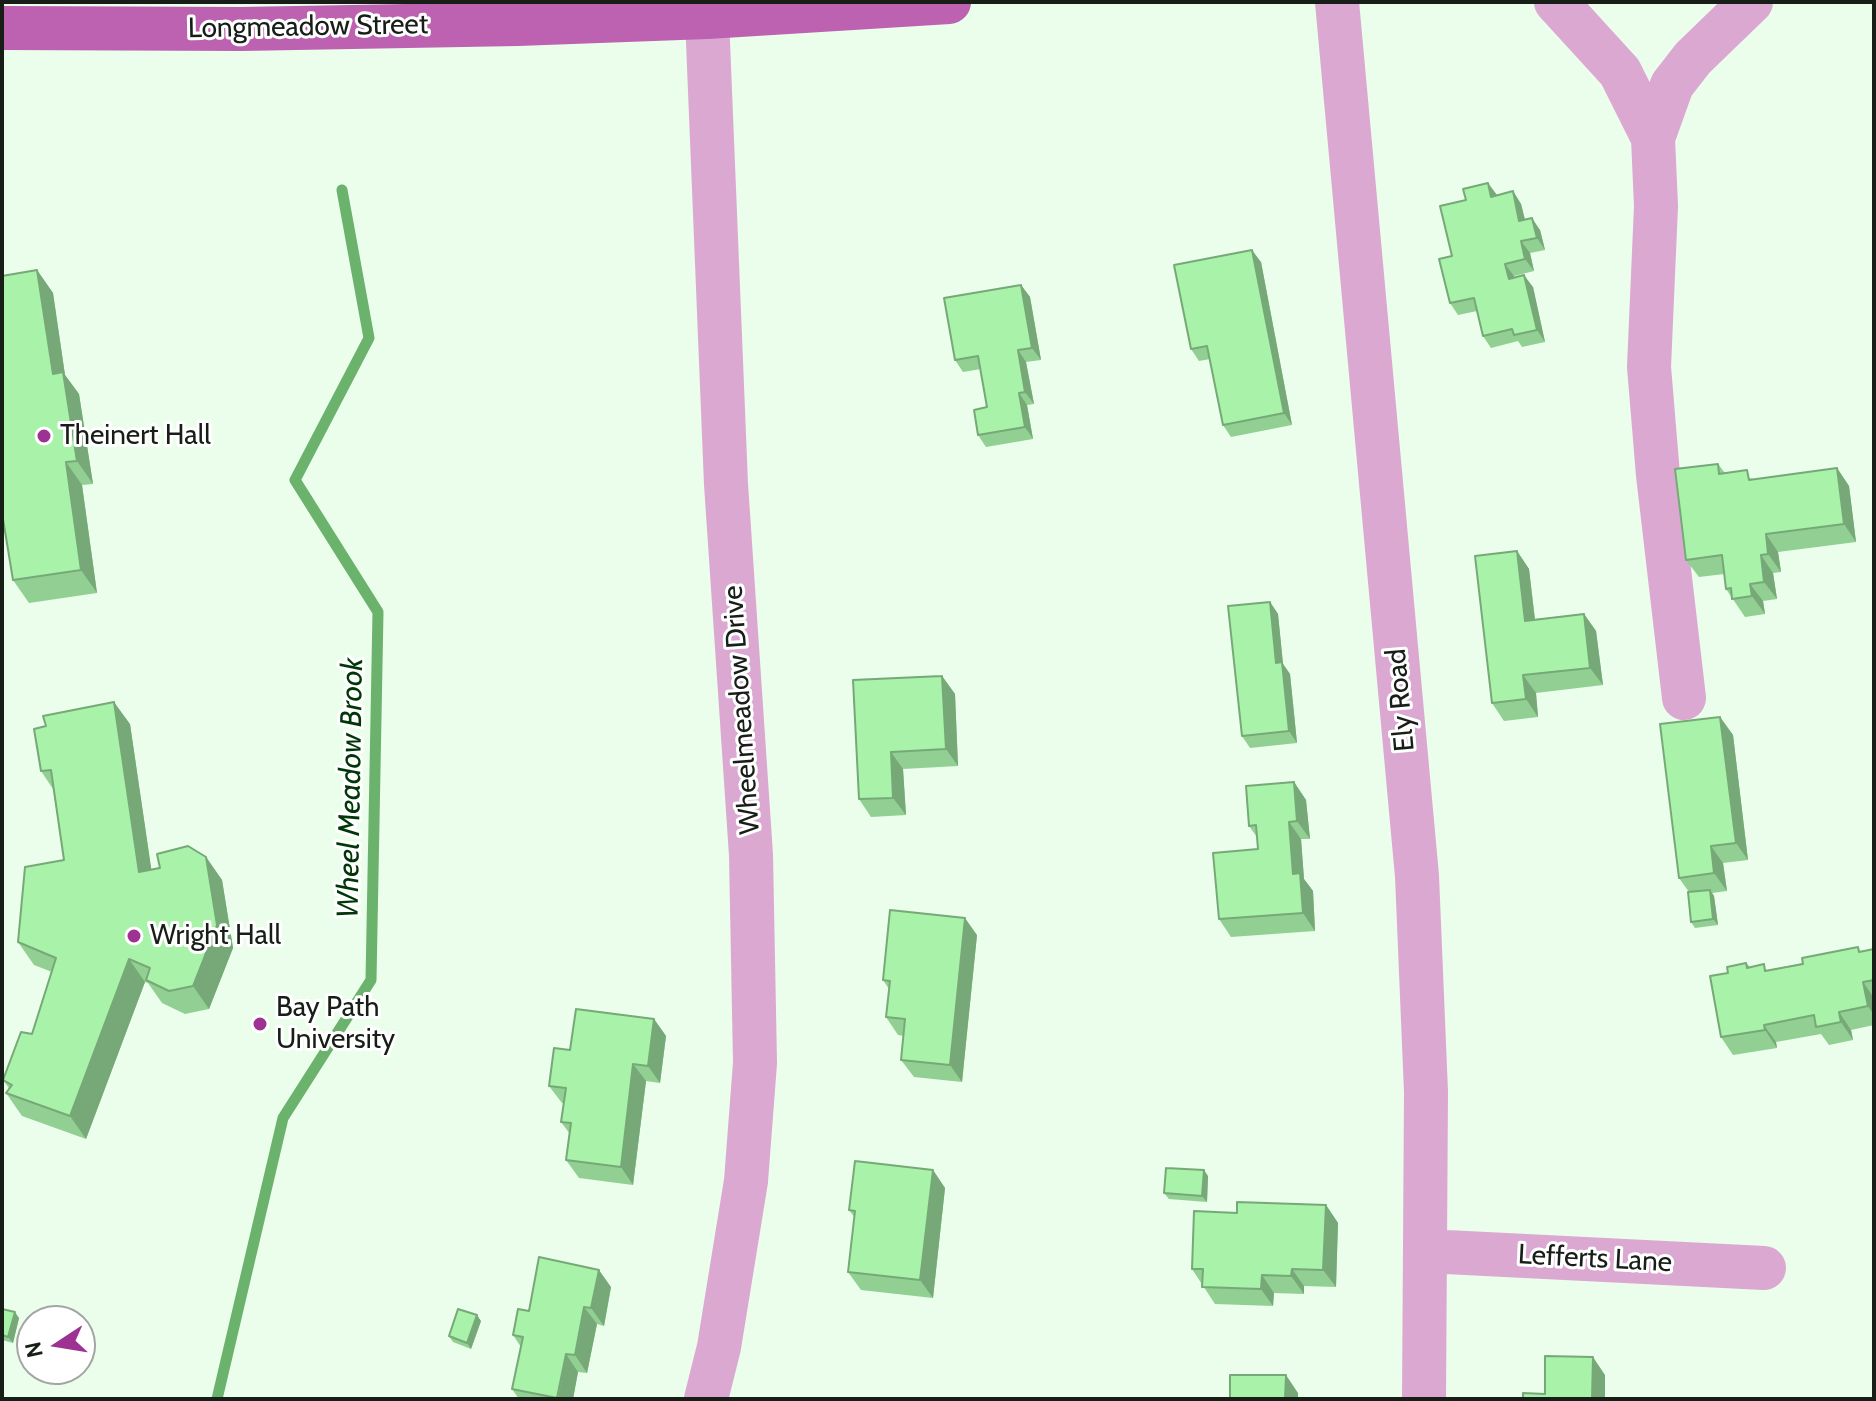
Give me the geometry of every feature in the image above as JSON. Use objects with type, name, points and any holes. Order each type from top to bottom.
[{"type":"main road","name":"Longmeadow Street","points":[[2,28],[150,16],[423,26],[707,17],[949,2]]},
{"type":"street","name":"Ely Road","points":[[1337,2],[1417,876],[1426,1092],[1424,1399]]},
{"type":"street","points":[[1556,2],[1620,72],[1653,138]]},
{"type":"street","points":[[1684,698],[1658,475],[1649,367],[1656,206],[1653,138],[1672,85],[1693,58],[1751,2]]},
{"type":"street","name":"Wheelmeadow Drive","points":[[706,1399],[719,1347],[746,1181],[755,1063],[751,855],[726,484],[707,17]]},
{"type":"street","name":"Lefferts Lane","points":[[1426,1251],[1764,1268]]},
{"type":"building","points":[[1488,183],[1491,197],[1513,191],[1519,221],[1532,218],[1537,238],[1521,241],[1525,259],[1505,264],[1509,279],[1524,275],[1537,330],[1514,335],[1512,329],[1483,336],[1474,298],[1450,303],[1439,259],[1452,256],[1440,206],[1466,200],[1463,189]]},
{"type":"building","points":[[1252,250],[1284,413],[1223,425],[1207,346],[1191,349],[1174,265]]},
{"type":"building","name":"Theinert Hall","points":[[37,270],[53,374],[63,372],[77,461],[66,462],[81,570],[13,580],[2,513],[2,276]]},
{"type":"building","points":[[1021,285],[1032,348],[1018,350],[1025,392],[1019,393],[1025,427],[978,435],[974,410],[987,407],[978,356],[955,360],[944,298]]},
{"type":"building","points":[[1718,464],[1719,474],[1747,470],[1749,480],[1837,468],[1844,524],[1766,534],[1768,554],[1761,555],[1764,582],[1750,584],[1752,596],[1732,599],[1731,588],[1726,589],[1722,555],[1686,560],[1675,469]]},
{"type":"building","points":[[1517,551],[1525,621],[1584,614],[1590,668],[1523,675],[1526,699],[1492,703],[1475,556]]},
{"type":"building","points":[[1270,602],[1276,663],[1282,662],[1289,731],[1242,736],[1228,606]]},
{"type":"building","points":[[942,676],[946,749],[891,752],[893,798],[859,799],[853,680]]},
{"type":"building","name":"Wright Hall","points":[[114,702],[139,872],[160,868],[157,854],[188,846],[206,857],[217,925],[193,986],[169,991],[146,980],[150,968],[129,959],[70,1116],[6,1093],[12,1085],[3,1080],[21,1032],[32,1034],[56,958],[18,942],[25,867],[64,860],[51,770],[41,771],[34,729],[46,726],[43,716]]},
{"type":"building","points":[[1720,717],[1736,843],[1711,846],[1714,873],[1679,878],[1660,724]]},
{"type":"building","points":[[1294,782],[1297,821],[1289,822],[1293,874],[1300,873],[1303,913],[1219,919],[1213,853],[1258,849],[1256,825],[1249,826],[1246,786]]},
{"type":"building","points":[[1710,890],[1713,919],[1691,922],[1688,892]]},
{"type":"building","points":[[890,910],[965,918],[950,1065],[901,1060],[905,1019],[886,1017],[890,981],[883,980]]},
{"type":"building","points":[[1858,947],[1859,952],[1874,949],[1874,980],[1863,982],[1868,1006],[1839,1012],[1841,1022],[1816,1027],[1814,1015],[1764,1025],[1765,1030],[1721,1037],[1710,976],[1728,973],[1727,967],[1746,963],[1747,968],[1764,964],[1765,971],[1803,964],[1802,958]]},
{"type":"building","points":[[576,1009],[654,1019],[648,1066],[633,1064],[621,1167],[566,1160],[571,1123],[561,1122],[566,1088],[549,1086],[554,1048],[570,1050]]},
{"type":"building","points":[[855,1161],[933,1170],[920,1280],[848,1272],[855,1211],[849,1210]]},
{"type":"building","points":[[1166,1168],[1204,1170],[1202,1196],[1164,1193]]},
{"type":"building","points":[[1237,1202],[1326,1205],[1323,1270],[1292,1269],[1291,1276],[1262,1275],[1261,1289],[1202,1287],[1203,1269],[1192,1269],[1194,1211],[1237,1213]]},
{"type":"building","points":[[539,1257],[599,1270],[591,1308],[584,1307],[575,1355],[566,1354],[557,1398],[512,1389],[523,1337],[513,1335],[518,1309],[529,1311]]},
{"type":"building","points":[[2,1309],[15,1312],[8,1337],[2,1335]]},
{"type":"building","points":[[458,1309],[477,1315],[467,1343],[449,1336]]},
{"type":"building","points":[[1545,1356],[1593,1357],[1592,1399],[1523,1399],[1523,1393],[1545,1394]]},
{"type":"building","points":[[1230,1375],[1286,1375],[1285,1399],[1230,1399]]},
{"type":"waterway","name":"Wheel Meadow Brook","points":[[217,1399],[283,1118],[371,980],[378,612],[295,480],[369,338],[342,190]]},
{"type":"place","name":"Theinert Hall","points":[[44,436]]},
{"type":"place","name":"Wright Hall","points":[[134,936]]},
{"type":"place","name":"Bay Path University","points":[[260,1024]]}]
